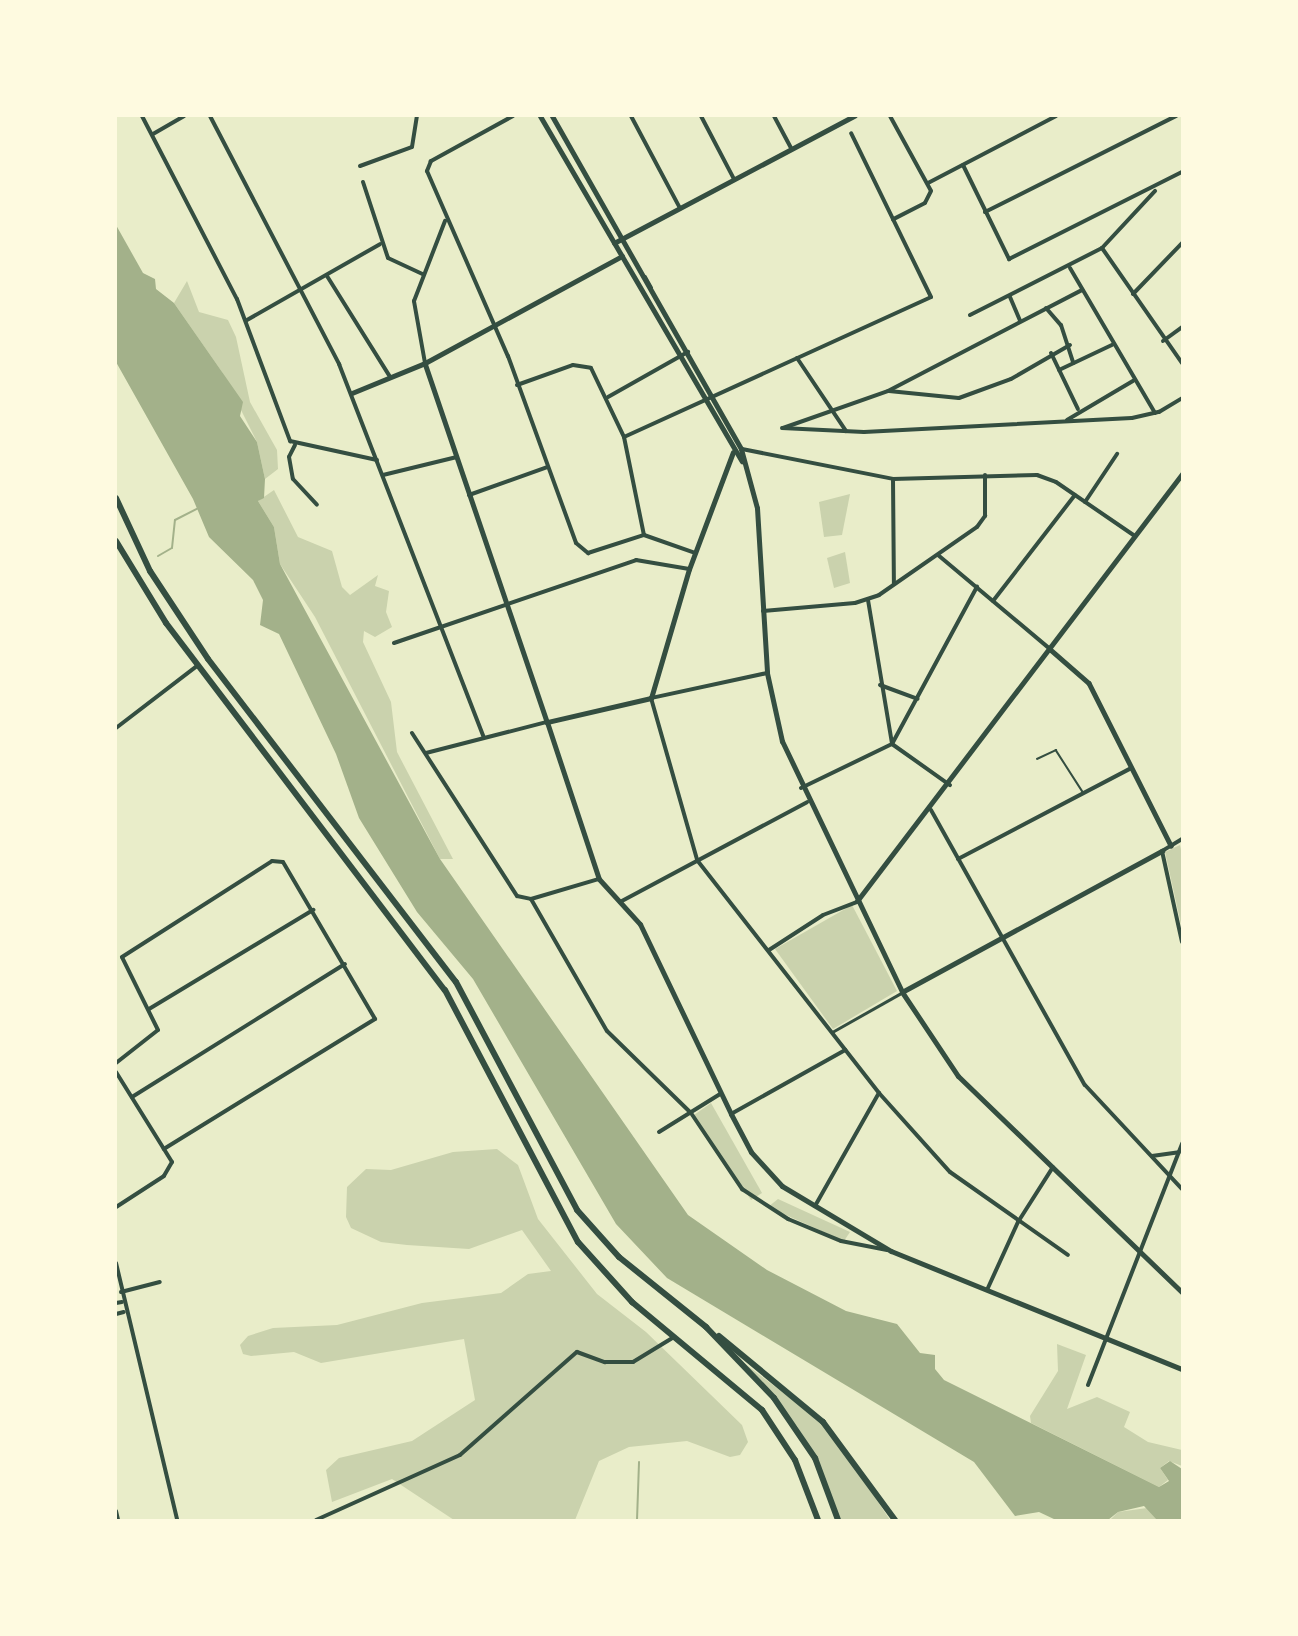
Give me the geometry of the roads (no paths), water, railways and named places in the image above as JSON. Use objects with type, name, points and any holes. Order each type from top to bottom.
[{"type":"highway","points":[[116,498],[150,571],[208,659],[456,982],[577,1210],[619,1257],[823,1422],[895,1521]]},
{"type":"highway","points":[[116,542],[198,665],[445,990],[578,1242],[632,1302],[762,1410],[795,1460],[818,1521]]},
{"type":"highway","points":[[706,1327],[794,1424],[832,1500],[838,1521]]},
{"type":"main road","points":[[540,116],[733,452],[742,460]]},
{"type":"main road","points":[[552,116],[624,237],[741,449],[742,460],[757,508],[767,674],[782,741],[807,802],[902,992],[947,1064],[1182,1292]]},
{"type":"main road","points":[[645,297],[654,290]]},
{"type":"main road","points":[[741,449],[733,452],[689,569],[651,698],[547,722],[599,879],[643,930],[720,1094],[768,1173],[814,1207],[891,1251],[1182,1369]]},
{"type":"street","points":[[142,116],[247,320],[277,416],[295,445],[377,460]]},
{"type":"street","points":[[153,134],[184,116]]},
{"type":"street","points":[[210,116],[304,290],[352,393],[484,737]]},
{"type":"street","points":[[360,166],[412,147],[417,116]]},
{"type":"street","points":[[513,116],[428,165],[446,220],[495,325],[576,543],[588,553],[644,535],[696,553]]},
{"type":"street","points":[[631,116],[680,208]]},
{"type":"street","points":[[702,116],[734,179]]},
{"type":"street","points":[[774,116],[791,148]]},
{"type":"street","points":[[840,116],[843,121]]},
{"type":"street","points":[[614,243],[854,116]]},
{"type":"street","points":[[890,116],[928,183],[930,198],[893,219]]},
{"type":"street","points":[[928,183],[1056,116]]},
{"type":"street","points":[[985,212],[1176,116]]},
{"type":"street","points":[[624,437],[931,297],[851,133]]},
{"type":"street","points":[[963,165],[1009,259],[1156,190],[1182,172]]},
{"type":"street","points":[[363,182],[380,244],[395,264],[422,274]]},
{"type":"street","points":[[970,315],[1070,268],[1102,248],[1156,190]]},
{"type":"street","points":[[426,753],[547,722],[424,363],[413,310],[422,274],[446,220]]},
{"type":"street","points":[[1133,295],[1182,243]]},
{"type":"street","points":[[247,320],[304,290],[380,244]]},
{"type":"street","points":[[1102,248],[1163,341],[1182,363]]},
{"type":"street","points":[[352,393],[424,363],[622,256]]},
{"type":"street","points":[[1070,268],[1133,381],[1155,413]]},
{"type":"street","points":[[327,276],[390,377]]},
{"type":"street","points":[[1082,290],[1020,320],[888,391],[782,428],[846,431],[1066,421],[1155,413],[1182,398]]},
{"type":"street","points":[[1010,297],[1020,320]]},
{"type":"street","points":[[1046,308],[1062,325],[1070,345],[1073,363]]},
{"type":"street","points":[[1163,341],[1170,342],[1182,327]]},
{"type":"street","points":[[888,391],[959,398],[1011,379],[1051,353],[1070,345]]},
{"type":"street","points":[[1059,370],[1112,345]]},
{"type":"street","points":[[608,397],[689,352]]},
{"type":"street","points":[[1051,353],[1078,409]]},
{"type":"street","points":[[797,358],[846,431]]},
{"type":"street","points":[[517,385],[586,364],[608,397],[624,437],[644,535]]},
{"type":"street","points":[[1066,421],[1078,409],[1133,381]]},
{"type":"street","points":[[295,445],[289,457],[293,479],[317,505]]},
{"type":"street","points":[[741,449],[893,479],[1026,474],[1056,482],[1135,536]]},
{"type":"street","points":[[1085,502],[1117,454]]},
{"type":"street","points":[[383,475],[457,457]]},
{"type":"street","points":[[470,495],[547,467]]},
{"type":"street","points":[[769,950],[823,915],[857,902],[950,785],[1182,474]]},
{"type":"street","points":[[763,611],[868,600],[938,555],[982,521],[986,475]]},
{"type":"street","points":[[893,479],[894,584]]},
{"type":"street","points":[[993,601],[1075,495]]},
{"type":"street","points":[[938,555],[1089,683],[1171,845]]},
{"type":"street","points":[[394,643],[506,601],[636,560],[689,569]]},
{"type":"street","points":[[801,788],[892,744],[977,587]]},
{"type":"street","points":[[868,600],[880,685],[892,744],[950,785]]},
{"type":"street","points":[[116,728],[198,665]]},
{"type":"street","points":[[767,674],[651,698],[696,860],[769,950],[879,1093],[964,1186],[1068,1254]]},
{"type":"street","points":[[880,685],[918,699]]},
{"type":"street","points":[[412,733],[518,896],[531,899],[599,879]]},
{"type":"street","points":[[958,859],[1131,768]]},
{"type":"street","points":[[618,903],[807,802]]},
{"type":"street","points":[[931,810],[1085,1086],[1182,1189]]},
{"type":"street","points":[[832,1032],[1182,840]]},
{"type":"street","points":[[1162,851],[1182,942]]},
{"type":"street","points":[[116,1063],[157,1035],[149,1009],[122,963],[127,951],[272,861],[283,862],[345,964],[375,1019],[164,1149]]},
{"type":"street","points":[[531,899],[607,1031],[691,1113],[756,1202],[841,1241],[891,1251]]},
{"type":"street","points":[[149,1009],[313,910]]},
{"type":"street","points":[[132,1098],[345,964]]},
{"type":"street","points":[[731,1114],[845,1050]]},
{"type":"street","points":[[116,1072],[172,1162],[169,1172],[116,1208]]},
{"type":"street","points":[[814,1207],[879,1093]]},
{"type":"street","points":[[659,1132],[720,1094]]},
{"type":"street","points":[[1088,1385],[1142,1252],[1182,1144]]},
{"type":"street","points":[[1151,1156],[1179,1152]]},
{"type":"street","points":[[987,1290],[1018,1222],[1053,1167]]},
{"type":"street","points":[[116,1263],[124,1312],[177,1521]]},
{"type":"street","points":[[121,1292],[160,1282]]},
{"type":"street","points":[[116,1303],[122,1302]]},
{"type":"street","points":[[116,1314],[124,1312]]},
{"type":"street","points":[[316,1521],[460,1455],[577,1352],[605,1362],[633,1362],[675,1336]]},
{"type":"street","points":[[116,1511],[117,1521]]},
{"type":"lane","points":[[1037,759],[1056,750],[1083,792]]},
{"type":"waterway","points":[[158,556],[172,548],[175,520],[197,509]]},
{"type":"waterway","points":[[637,1520],[639,1462]]}]
